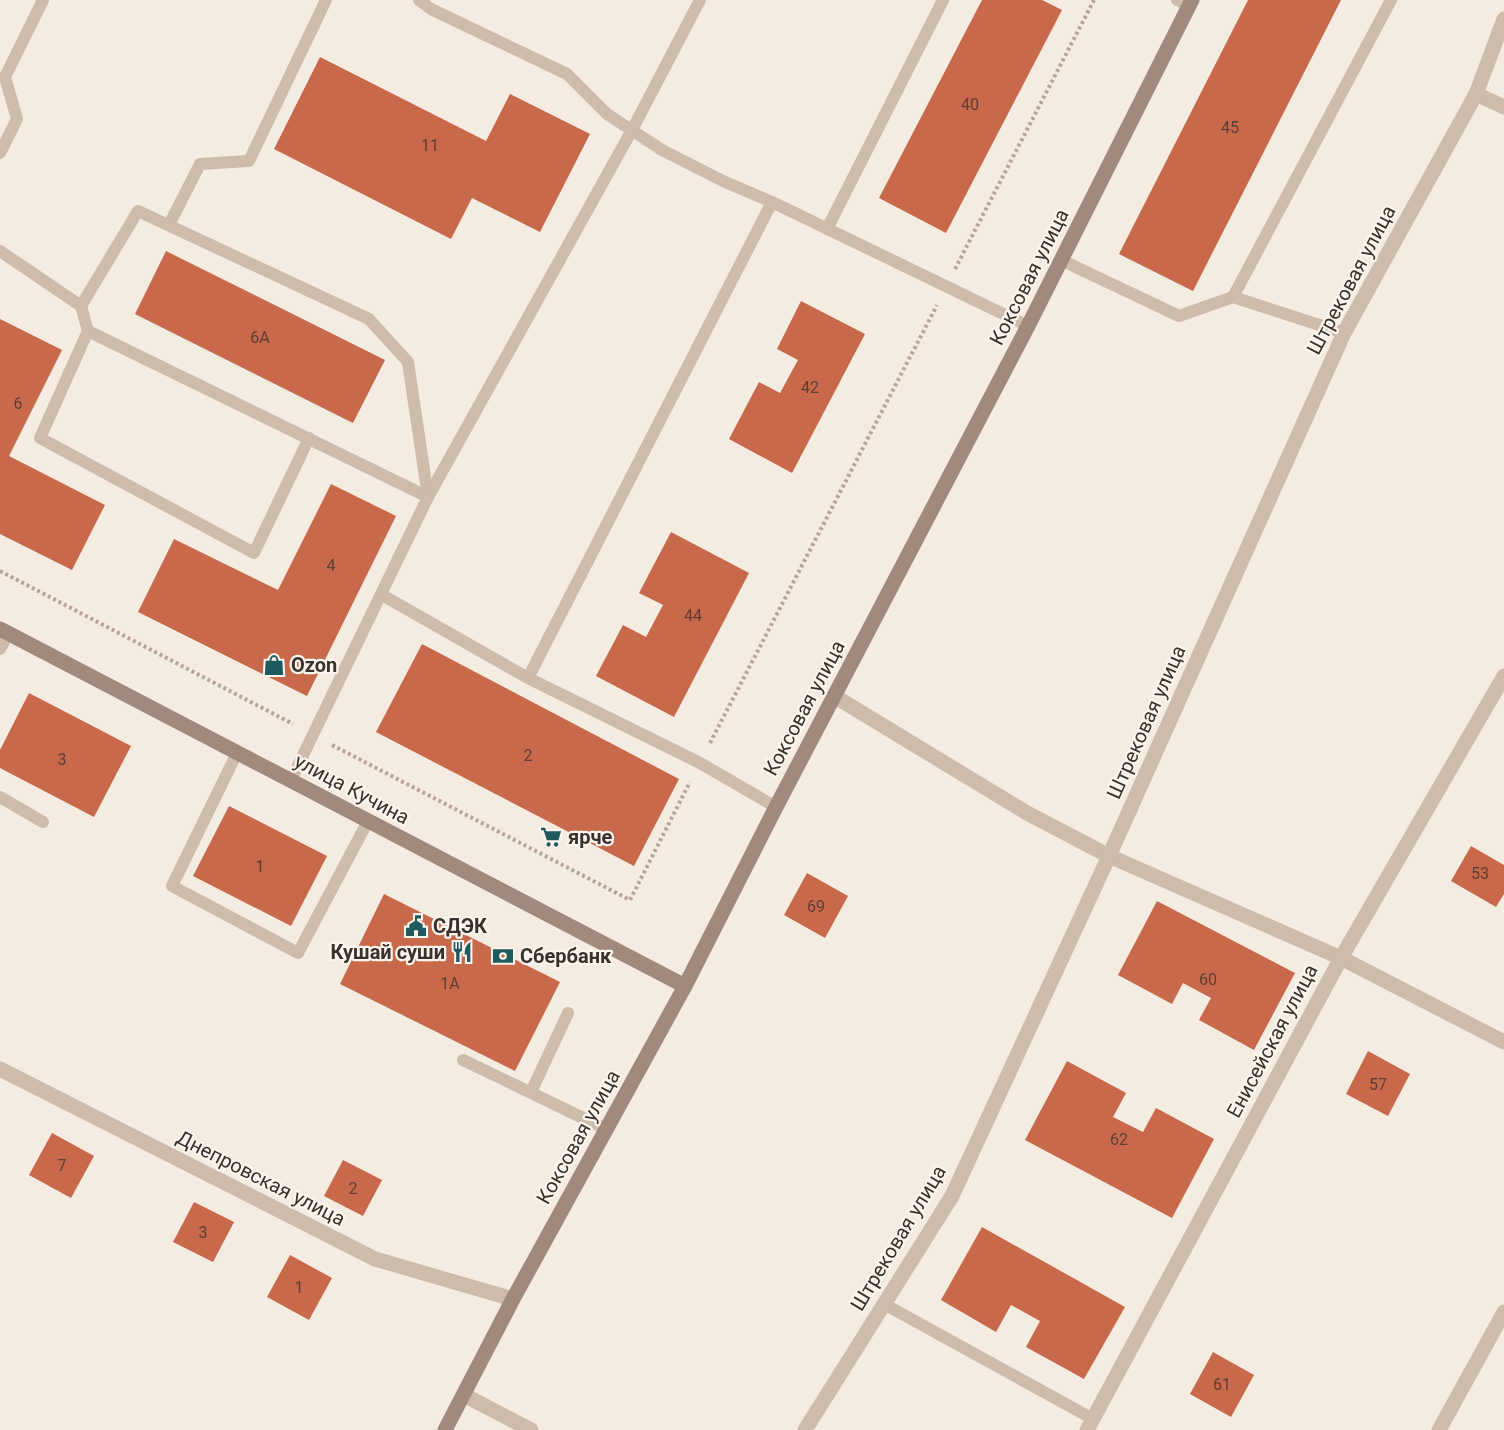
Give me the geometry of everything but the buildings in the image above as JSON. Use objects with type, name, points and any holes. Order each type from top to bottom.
[{"type":"main road","name":"Коксовая улица","points":[[445,1430],[513,1299],[685,986],[1028,326],[1186,2]]},
{"type":"main road","name":"улица Кучина","points":[[4,631],[685,986]]},
{"type":"street","name":"Штрековая улица","points":[[805,1430],[952,1196],[1109,856],[1344,333],[1476,94],[1504,19]]},
{"type":"street","points":[[1476,94],[1504,107]]},
{"type":"street","name":"Енисейская улица","points":[[1090,1424],[1341,958],[1504,676]]},
{"type":"street","points":[[834,696],[1027,813],[1109,856],[1341,958],[1504,1042]]},
{"type":"street","name":"Днепровская улица","points":[[0,1069],[375,1259],[513,1299]]},
{"type":"street","points":[[1439,1430],[1504,1312]]},
{"type":"street","points":[[464,1395],[531,1430]]},
{"type":"lane","points":[[0,153],[17,119],[3,76],[43,0]]},
{"type":"lane","points":[[169,225],[200,164],[249,161],[326,0]]},
{"type":"lane","points":[[419,0],[431,9],[567,74],[607,114],[662,150],[724,182],[772,202],[1028,326]]},
{"type":"lane","points":[[291,780],[428,497],[632,130],[700,0]]},
{"type":"lane","points":[[827,230],[943,0]]},
{"type":"lane","points":[[1233,297],[1391,0]]},
{"type":"lane","points":[[528,678],[772,202]]},
{"type":"lane","points":[[81,306],[138,211],[369,319],[408,362],[428,497]]},
{"type":"lane","points":[[0,251],[81,306],[88,331],[40,438],[254,553],[309,438]]},
{"type":"lane","points":[[1061,260],[1179,316],[1233,297],[1344,333]]},
{"type":"lane","points":[[88,331],[428,497]]},
{"type":"lane","points":[[382,595],[528,678],[700,763],[776,807]]},
{"type":"lane","points":[[0,649],[4,631]]},
{"type":"lane","points":[[237,753],[172,886],[298,953],[368,821]]},
{"type":"lane","points":[[0,797],[44,822]]},
{"type":"lane","points":[[531,1092],[567,1013]]},
{"type":"lane","points":[[463,1060],[606,1129]]},
{"type":"lane","points":[[884,1304],[1090,1424]]},
{"type":"path","points":[[630,900],[1094,0]]},
{"type":"place","name":"Ozon","points":[[274,665]]},
{"type":"place","name":"ярче","points":[[551,837]]},
{"type":"place","name":"СДЭК","points":[[416,926]]},
{"type":"place","name":"Кушай суши","points":[[462,952]]},
{"type":"place","name":"Сбербанк","points":[[503,956]]}]
